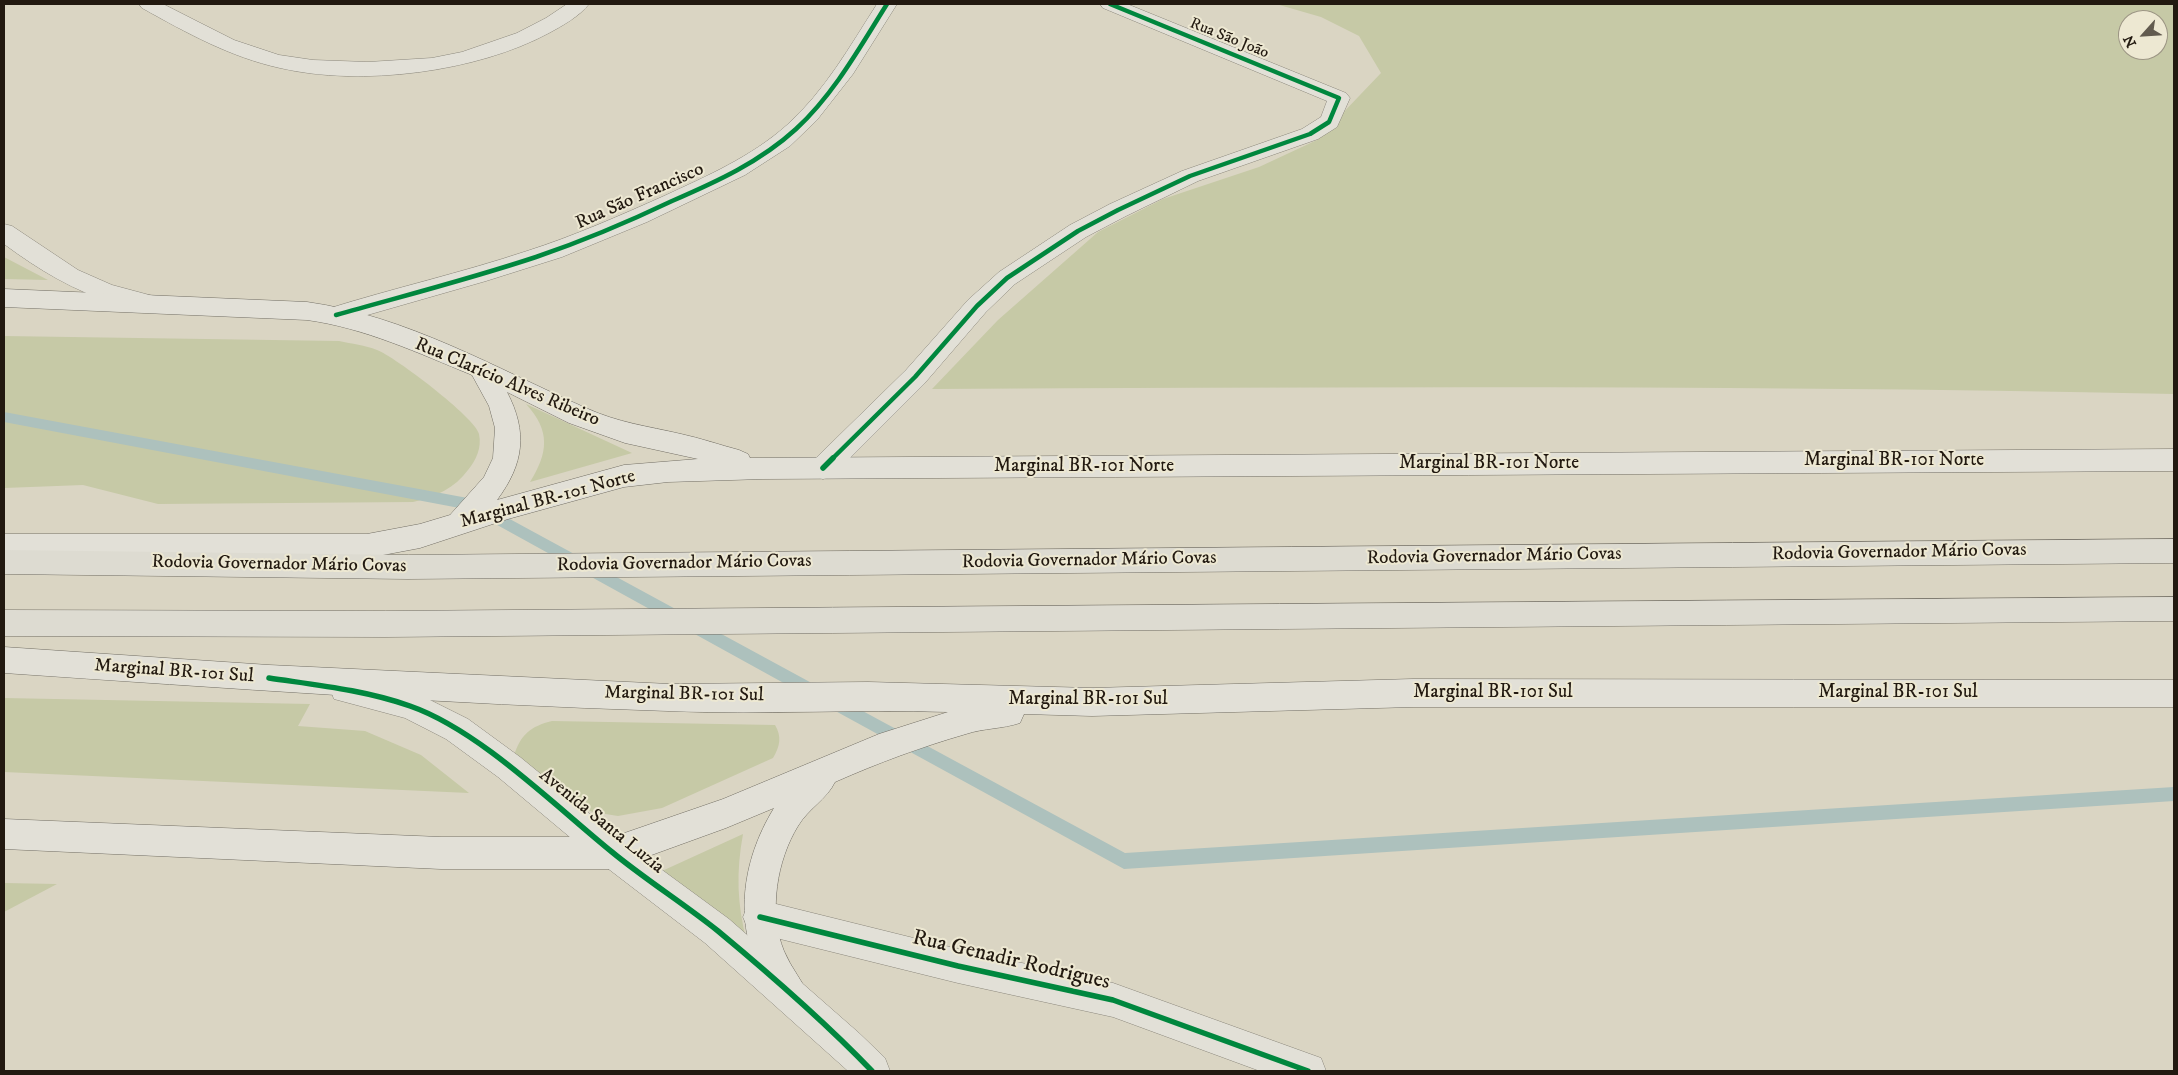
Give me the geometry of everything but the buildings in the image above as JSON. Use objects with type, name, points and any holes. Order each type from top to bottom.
[{"type":"highway","name":"Rodovia Governador Mário Covas","points":[[4,562],[408,567],[2174,551]]},
{"type":"highway","points":[[4,623],[395,624],[2174,609]]},
{"type":"main road","points":[[148,4],[214,38],[276,61],[311,66],[371,70],[436,65],[462,60],[515,41],[561,18],[579,4]]},
{"type":"main road","name":"Rua São Francisco","points":[[336,315],[469,278],[580,240],[632,220],[739,168],[768,150],[796,129],[819,104],[887,4]]},
{"type":"main road","name":"Rua São João","points":[[823,468],[915,377],[977,306],[1007,278],[1078,231],[1118,210],[1190,176],[1310,134],[1329,122],[1334,113],[1339,98],[1110,4]]},
{"type":"main road","name":"Rua Clarício Alves Ribeiro","points":[[4,232],[68,278],[124,298],[161,305]]},
{"type":"main road","name":"Rua Clarício Alves Ribeiro","points":[[4,298],[276,309],[336,315],[371,325],[480,368],[578,416],[634,436],[681,444],[763,468]]},
{"type":"main road","points":[[452,526],[471,512],[488,494],[499,477],[506,460],[509,432],[504,412],[480,368]]},
{"type":"main road","name":"Marginal BR-101 Norte","points":[[4,546],[366,546],[420,536],[624,476],[668,471],[763,468],[2174,460]]},
{"type":"main road","name":"Marginal BR-101 Sul","points":[[4,660],[269,678],[670,698],[868,696],[1092,702],[1413,693],[2174,694]]},
{"type":"main road","name":"Avenida Santa Luzia","points":[[269,678],[360,692],[411,706],[457,729],[509,767],[613,853],[717,931],[847,1045],[872,1071]]},
{"type":"main road","points":[[4,834],[441,853],[613,853],[726,814],[879,748],[968,719],[1092,702]]},
{"type":"main road","points":[[793,998],[765,946],[760,917],[760,887],[766,859],[778,830],[799,800],[815,783],[839,766]]},
{"type":"main road","name":"Rua Genadir Rodrigues","points":[[760,917],[958,966],[1113,1000],[1308,1071]]},
{"type":"green space","points":[[1276,4],[2174,4],[2174,394],[1708,388],[932,389],[998,320],[1098,232],[1163,199],[1259,167],[1317,140],[1381,73],[1359,36],[1321,17]]},
{"type":"green space","points":[[4,257],[48,280],[4,279]]},
{"type":"green space","points":[[4,336],[339,341],[363,346],[377,350],[400,363],[450,402],[474,426],[479,434],[479,449],[471,466],[451,487],[413,502],[158,504],[83,485],[4,488]]},
{"type":"green space","points":[[526,404],[632,453],[530,482],[540,461],[544,442],[540,423]]},
{"type":"green space","points":[[4,698],[310,704],[298,726],[365,731],[421,755],[469,793],[4,772]]},
{"type":"green space","points":[[552,721],[775,725],[779,734],[779,741],[773,758],[662,808],[618,816],[593,812],[572,804],[514,756],[516,749],[527,732]]},
{"type":"green space","points":[[743,834],[739,862],[739,902],[747,942],[662,871]]},
{"type":"green space","points":[[4,883],[57,884],[4,912]]},
{"type":"waterway","points":[[4,417],[473,505],[814,692]]},
{"type":"waterway","points":[[835,703],[1124,861],[2174,794]]},
{"type":"cycle path","points":[[336,315],[486,273],[554,251],[639,216],[738,170],[782,141],[810,115],[846,69],[887,4]]},
{"type":"cycle path","points":[[823,468],[915,377],[977,306],[1007,278],[1078,231],[1118,210],[1190,176],[1310,134],[1329,122],[1334,113],[1339,98],[1110,4]]},
{"type":"cycle path","points":[[269,678],[360,692],[411,706],[457,729],[509,767],[613,853],[717,931],[847,1045],[872,1071]]},
{"type":"cycle path","points":[[760,917],[958,966],[1113,1000],[1308,1071]]}]
